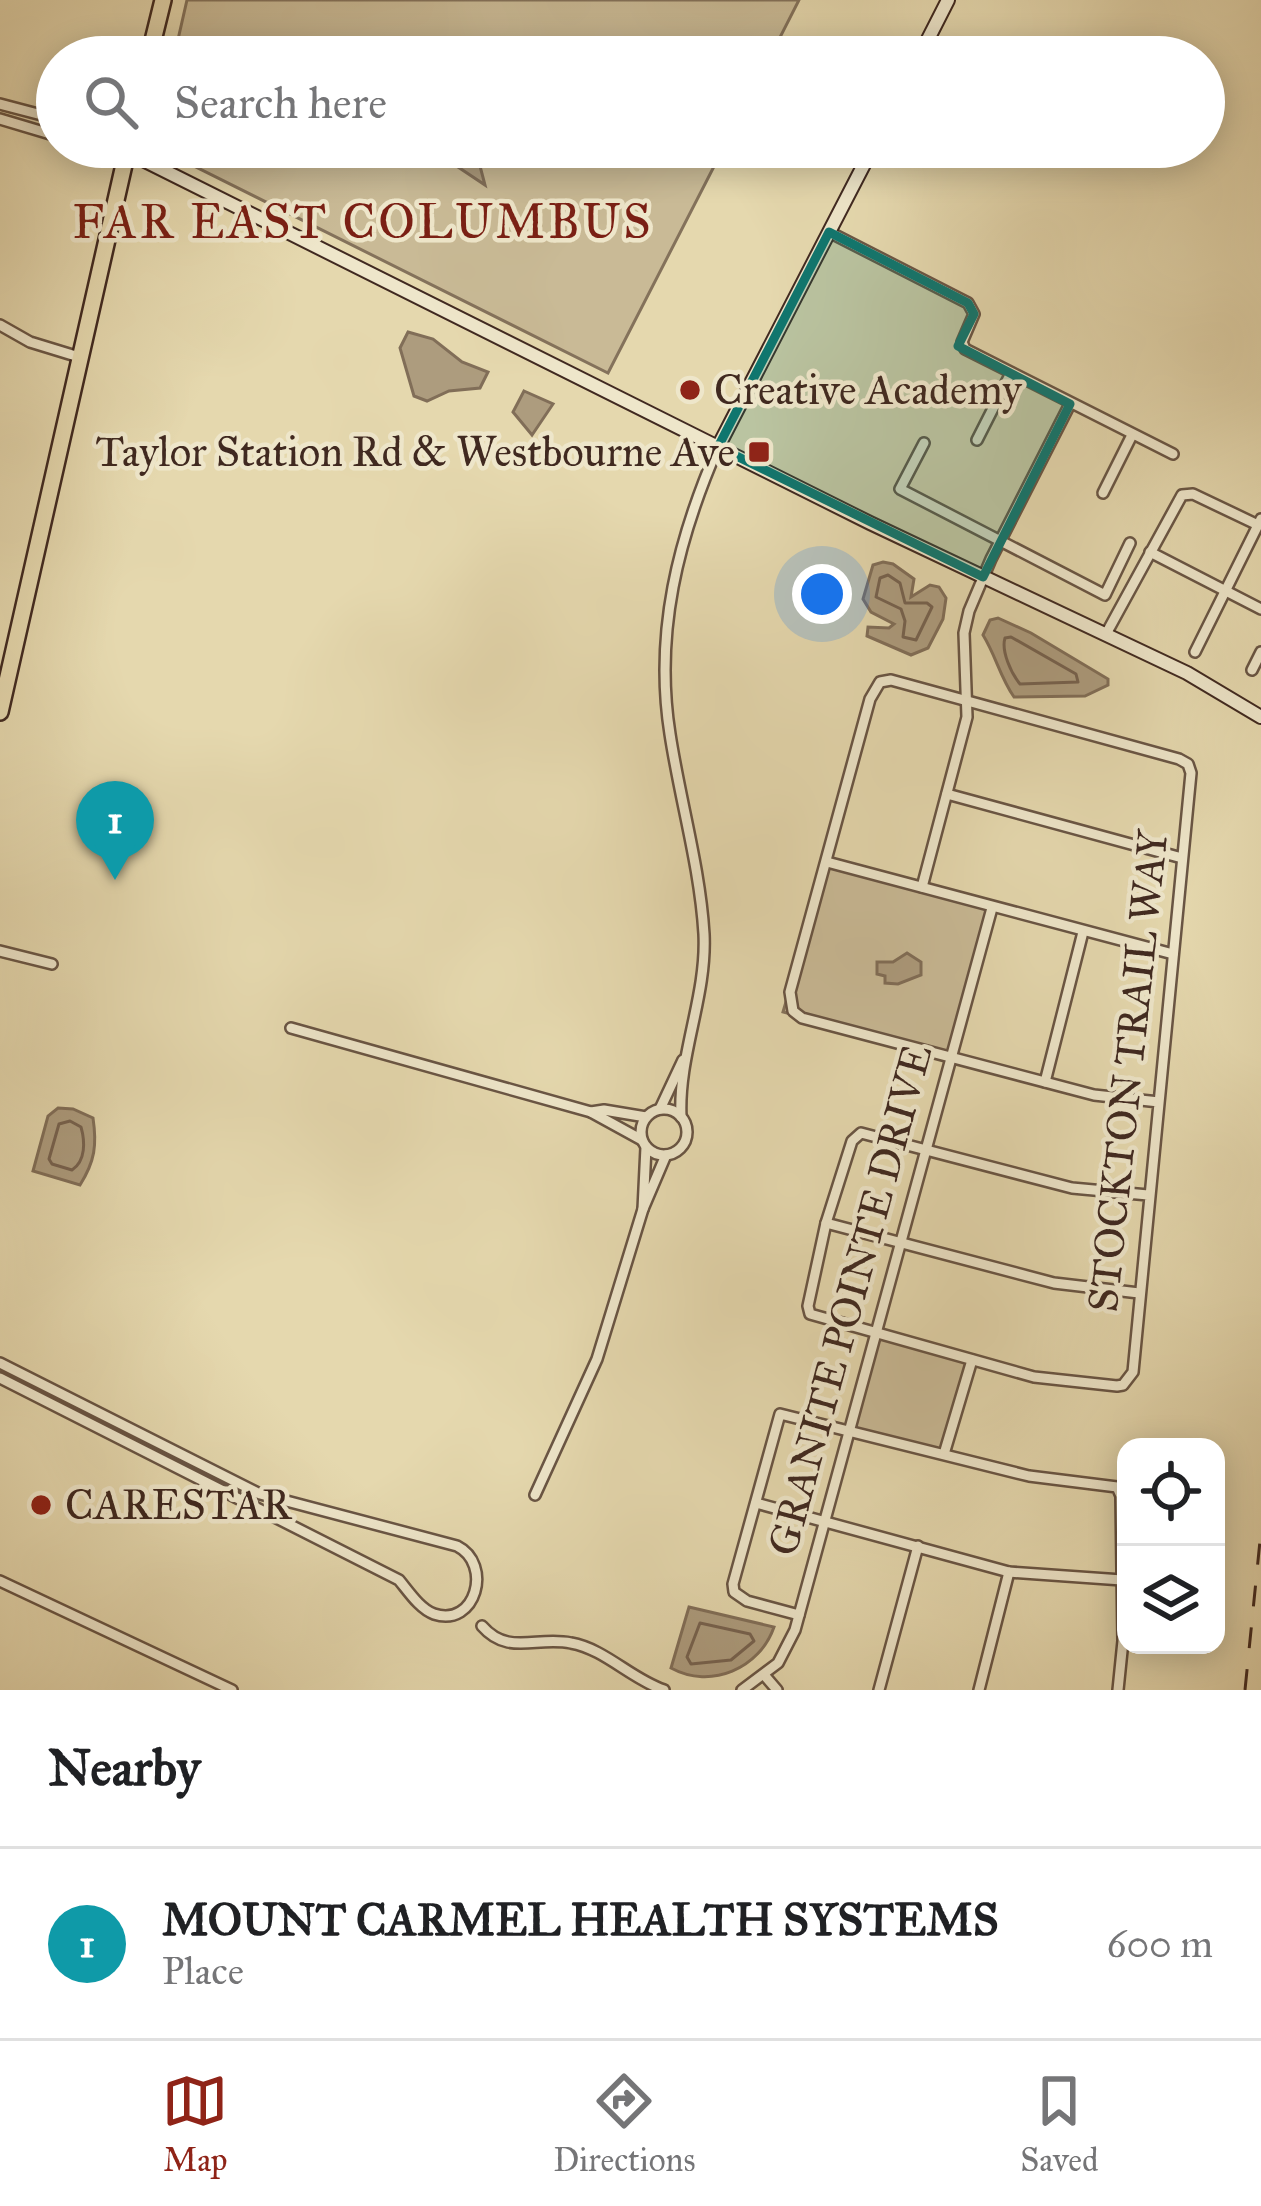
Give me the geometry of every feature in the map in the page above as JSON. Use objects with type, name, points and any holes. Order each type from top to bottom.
[{"type":"highway","points":[[154,36],[163,0]]},
{"type":"highway","points":[[0,712],[121,168]]},
{"type":"main road","points":[[929,36],[947,0]]},
{"type":"main road","points":[[165,168],[718,447],[1202,681],[1261,717]]},
{"type":"main road","points":[[718,447],[862,168]]},
{"type":"street","points":[[0,104],[36,113]]},
{"type":"street","points":[[0,119],[36,130]]},
{"type":"street","points":[[829,232],[968,303],[974,314],[963,346],[1173,454]]},
{"type":"street","points":[[0,325],[30,343],[80,357]]},
{"type":"street","points":[[977,440],[1011,373]]},
{"type":"street","points":[[922,887],[969,701],[964,633],[983,577],[1070,404]]},
{"type":"street","points":[[1103,493],[1132,436]]},
{"type":"street","points":[[924,443],[899,489],[1105,595],[1130,544]]},
{"type":"street","points":[[535,1495],[597,1359],[643,1208],[666,1156],[679,1150],[687,1137],[680,1090],[695,1024],[704,935],[669,731],[665,650],[671,586],[682,538],[718,447]]},
{"type":"street","points":[[1106,634],[1181,495],[1193,494],[1259,522],[1196,652]]},
{"type":"street","points":[[1150,552],[1261,609]]},
{"type":"street","points":[[1252,670],[1261,652]]},
{"type":"street","points":[[969,701],[892,680],[880,682],[870,699],[790,992],[791,1007],[802,1018],[1094,1095],[1159,1102]]},
{"type":"street","name":"STOCKTON TRAIL WAY","points":[[969,701],[1179,759],[1192,773],[1133,1372],[1117,1386],[1034,1377],[972,1360]]},
{"type":"street","points":[[947,794],[1181,857]]},
{"type":"street","points":[[827,862],[1173,954]]},
{"type":"street","name":"GRANITE POINTE DRIVE","points":[[742,1690],[765,1676],[788,1647],[799,1615],[992,908]]},
{"type":"street","points":[[1045,1082],[1083,932]]},
{"type":"street","points":[[0,951],[52,964]]},
{"type":"street","points":[[291,1028],[591,1112],[646,1118],[660,1109],[686,1055]]},
{"type":"street","points":[[660,1109],[681,1117]]},
{"type":"street","points":[[591,1112],[666,1156]]},
{"type":"street","points":[[643,1208],[646,1118]]},
{"type":"street","points":[[944,1454],[972,1360],[810,1315],[826,1223],[852,1141],[866,1133],[1072,1188],[1148,1195]]},
{"type":"street","points":[[826,1223],[1054,1283],[1139,1293]]},
{"type":"street","points":[[0,1363],[260,1494],[457,1546],[476,1565],[476,1593],[463,1609],[450,1615],[429,1611],[399,1580],[0,1378]]},
{"type":"street","points":[[799,1615],[746,1601],[734,1592],[780,1414],[1029,1476],[1118,1486],[1122,1546]]},
{"type":"street","points":[[756,1503],[1009,1572],[1117,1580]]},
{"type":"street","points":[[879,1690],[917,1546]]},
{"type":"street","points":[[979,1690],[1009,1572]]},
{"type":"street","points":[[0,1581],[232,1690]]},
{"type":"street","points":[[482,1626],[491,1636],[512,1645],[576,1644],[664,1690]]},
{"type":"street","points":[[1118,1690],[1122,1654]]},
{"type":"street","points":[[765,1676],[777,1690]]},
{"type":"highlighted area","points":[[829,232],[968,303],[974,314],[958,346],[1070,404],[983,577],[718,447]]},
{"type":"shaded area","points":[[187,0],[799,0],[781,36],[179,36]]},
{"type":"shaded area","points":[[198,168],[713,168],[608,373]]},
{"type":"shaded area","points":[[827,862],[992,908],[950,1056],[783,1012]]},
{"type":"shaded area","points":[[875,1334],[972,1360],[944,1454],[850,1431]]},
{"type":"water","points":[[460,168],[481,168],[485,185]]},
{"type":"water","points":[[408,332],[433,339],[462,362],[488,372],[480,388],[449,391],[427,401],[414,396],[400,348]]},
{"type":"water","points":[[524,391],[553,404],[532,435],[513,412]]},
{"type":"water","points":[[883,562],[914,579],[911,597],[930,585],[939,587],[946,598],[943,619],[928,648],[911,655],[867,636],[868,627],[894,624],[871,612],[863,599],[873,565]]},
{"type":"water","points":[[998,618],[1108,679],[1108,685],[1085,696],[1014,697],[983,635],[990,620]]},
{"type":"water","points":[[907,953],[921,962],[921,975],[898,984],[885,983],[885,976],[877,974],[877,962],[893,962]]},
{"type":"water","points":[[58,1108],[93,1118],[94,1153],[80,1185],[33,1171],[48,1116]]},
{"type":"water","points":[[689,1607],[774,1627],[746,1664],[717,1676],[686,1674],[671,1668]]},
{"type":"railway","points":[[1245,1690],[1261,1531]]},
{"type":"place","name":"Creative Academy","points":[[690,390]]},
{"type":"place","name":"Taylor Station Rd & Westbourne Ave","points":[[759,452]]},
{"type":"place","name":"MOUNT CARMEL HEALTH SYSTEMS","points":[[115,880]]},
{"type":"place","name":"CARESTAR","points":[[41,1505]]},
{"type":"district","name":"FAR EAST COLUMBUS","points":[[363,221]]}]
